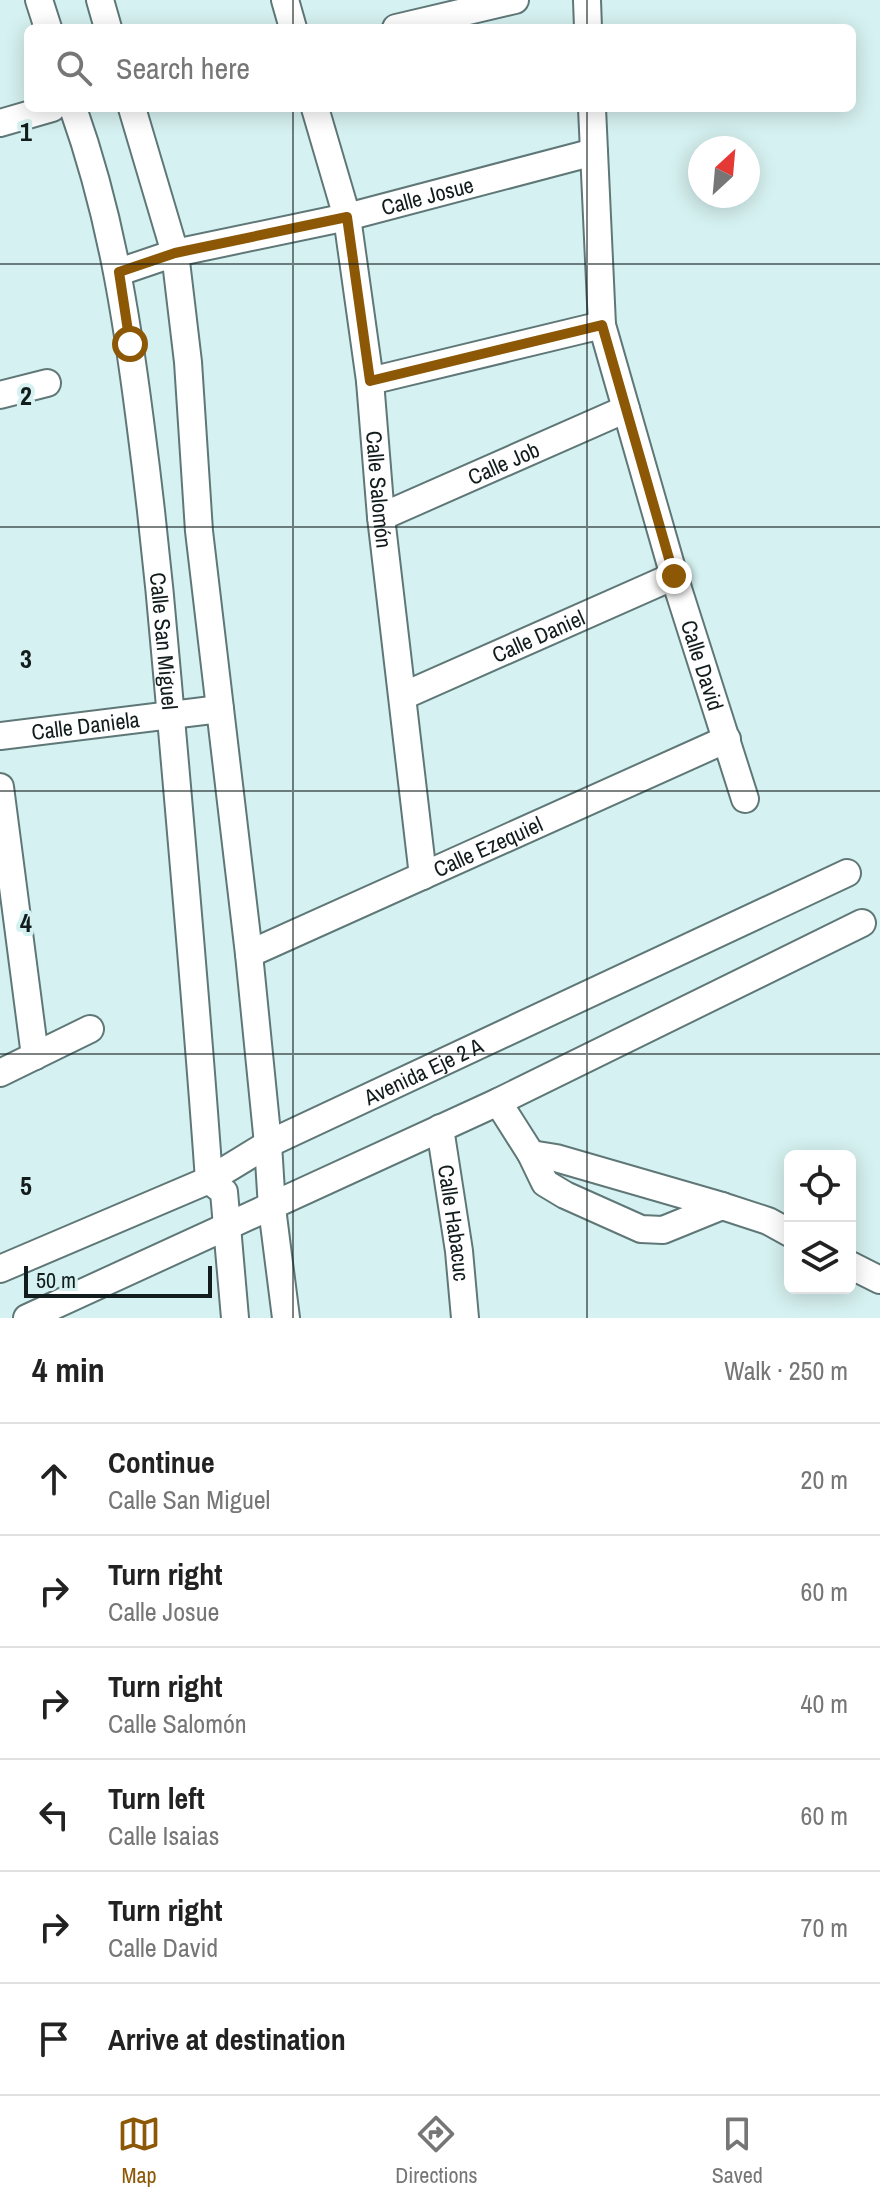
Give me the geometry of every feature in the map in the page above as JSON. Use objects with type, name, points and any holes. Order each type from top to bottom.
[{"type":"street","points":[[39,0],[47,24]]},
{"type":"street","points":[[100,0],[107,24]]},
{"type":"street","points":[[285,0],[292,24]]},
{"type":"street","points":[[413,24],[515,0]]},
{"type":"street","points":[[587,0],[588,24]]},
{"type":"street","points":[[0,123],[38,112]]},
{"type":"street","name":"Calle San Miguel","points":[[74,112],[91,158],[119,272],[157,554],[191,926],[209,1180]]},
{"type":"street","name":"Calle San Miguel","points":[[133,112],[175,253],[188,362],[199,531],[249,954],[272,1208],[286,1318]]},
{"type":"street","name":"Calle Salomón","points":[[316,112],[347,217],[370,381],[381,517],[423,876]]},
{"type":"street","name":"Calle David","points":[[592,112],[602,325],[674,576],[745,799]]},
{"type":"street","name":"Calle Josue","points":[[119,272],[175,253],[347,217],[594,152]]},
{"type":"street","points":[[370,381],[602,325]]},
{"type":"street","points":[[0,395],[47,383]]},
{"type":"street","name":"Calle Job","points":[[381,517],[626,409]]},
{"type":"street","name":"Calle Daniel","points":[[403,696],[674,576]]},
{"type":"street","name":"Calle Daniela","points":[[0,736],[220,709]]},
{"type":"street","name":"Calle Ezequiel","points":[[249,954],[727,739]]},
{"type":"street","points":[[0,787],[35,1056]]},
{"type":"street","name":"Avenida Eje 2 A","points":[[0,1269],[209,1180],[268,1144],[847,873]]},
{"type":"street","points":[[27,1318],[498,1102],[862,923]]},
{"type":"street","points":[[0,1073],[90,1029]]},
{"type":"street","points":[[498,1102],[531,1154],[545,1183],[565,1195],[641,1229],[663,1230],[722,1206]]},
{"type":"street","name":"Calle Habacuc","points":[[440,1128],[459,1251],[465,1318]]},
{"type":"street","points":[[531,1154],[556,1158],[722,1206],[768,1221],[784,1230]]},
{"type":"street","points":[[209,1180],[224,1192],[235,1318]]},
{"type":"street","points":[[856,1268],[880,1280]]},
{"type":"route","points":[[130,344],[119,272],[175,253],[347,217],[370,381],[602,325],[674,576]]}]
